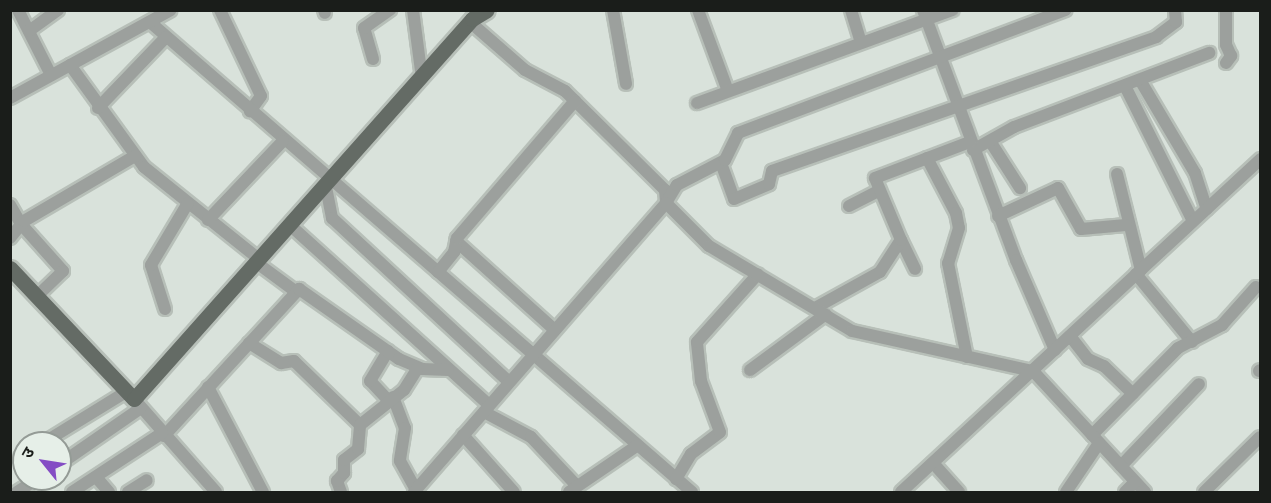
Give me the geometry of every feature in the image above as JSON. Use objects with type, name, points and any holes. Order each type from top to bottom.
[{"type":"main road","points":[[11,269],[134,400],[470,22],[488,10]]},
{"type":"street","points":[[18,10],[51,75]]},
{"type":"street","points":[[29,31],[58,10]]},
{"type":"street","points":[[145,10],[166,37],[328,184],[438,272],[535,354],[684,485]]},
{"type":"street","points":[[10,98],[171,10]]},
{"type":"street","points":[[220,10],[261,96],[250,111]]},
{"type":"street","points":[[373,58],[364,28],[390,10]]},
{"type":"street","points":[[412,10],[422,78]]},
{"type":"street","points":[[614,10],[626,84]]},
{"type":"street","points":[[698,10],[728,92]]},
{"type":"street","points":[[851,10],[861,43]]},
{"type":"street","points":[[697,103],[861,43],[925,15],[952,10]]},
{"type":"street","points":[[388,351],[370,381],[390,399],[405,428],[401,465],[415,491],[666,203],[677,185],[721,163],[738,133],[1066,10]]},
{"type":"street","points":[[721,163],[734,199],[769,184],[772,171],[1156,37],[1176,22],[1175,10]]},
{"type":"street","points":[[1226,10],[1231,59],[1226,63]]},
{"type":"street","points":[[925,15],[956,107],[998,216],[1055,350]]},
{"type":"street","points":[[470,22],[525,70],[575,101],[665,190],[666,203],[709,246],[852,331],[1033,371],[1145,492]]},
{"type":"street","points":[[98,108],[166,37]]},
{"type":"street","points":[[915,269],[878,192],[875,178],[927,158],[990,141],[1014,127],[1209,53]]},
{"type":"street","points":[[70,65],[98,108],[135,156],[208,220],[295,291]]},
{"type":"street","points":[[1140,80],[1195,173],[1207,209]]},
{"type":"street","points":[[1125,86],[1193,221]]},
{"type":"street","points":[[438,272],[454,252],[456,241],[575,101]]},
{"type":"street","points":[[208,220],[283,141]]},
{"type":"street","points":[[990,141],[1020,188]]},
{"type":"street","points":[[10,238],[21,224],[135,156]]},
{"type":"street","points":[[927,158],[956,213],[958,228],[948,263],[968,357]]},
{"type":"street","points":[[901,492],[1260,159]]},
{"type":"street","points":[[1117,174],[1126,225],[1138,272],[1192,342]]},
{"type":"street","points":[[328,184],[332,218],[509,382]]},
{"type":"street","points":[[998,216],[1058,189],[1081,229],[1126,225]]},
{"type":"street","points":[[849,206],[878,192]]},
{"type":"street","points":[[165,309],[151,265],[188,203]]},
{"type":"street","points":[[10,206],[21,224],[63,271],[37,296]]},
{"type":"street","points":[[291,226],[448,370],[486,409],[531,437],[572,489],[638,445]]},
{"type":"street","points":[[750,370],[821,311],[880,272],[901,240]]},
{"type":"street","points":[[456,241],[555,330]]},
{"type":"street","points":[[672,492],[684,485],[691,454],[720,432],[701,381],[697,342],[759,274]]},
{"type":"street","points":[[1066,492],[1096,439],[1133,394],[1178,348],[1222,325],[1256,287]]},
{"type":"street","points":[[72,492],[163,435],[295,291],[303,289],[388,351],[418,368],[448,370]]},
{"type":"street","points":[[1070,336],[1088,359],[1104,366],[1133,394]]},
{"type":"street","points":[[249,342],[280,363],[294,361],[360,425]]},
{"type":"street","points":[[341,492],[337,481],[344,472],[344,460],[358,449],[360,425],[390,399],[418,368]]},
{"type":"street","points":[[1121,466],[1199,384]]},
{"type":"street","points":[[208,387],[263,492]]},
{"type":"street","points":[[134,400],[209,490]]},
{"type":"street","points":[[68,431],[134,400]]},
{"type":"street","points":[[72,454],[134,400]]},
{"type":"street","points":[[463,435],[514,492]]},
{"type":"street","points":[[1204,492],[1260,437]]},
{"type":"street","points":[[933,463],[959,492]]},
{"type":"street","points":[[96,477],[109,492]]},
{"type":"street","points":[[128,492],[147,480]]},
{"type":"street","points":[[1125,492],[1135,482]]}]
